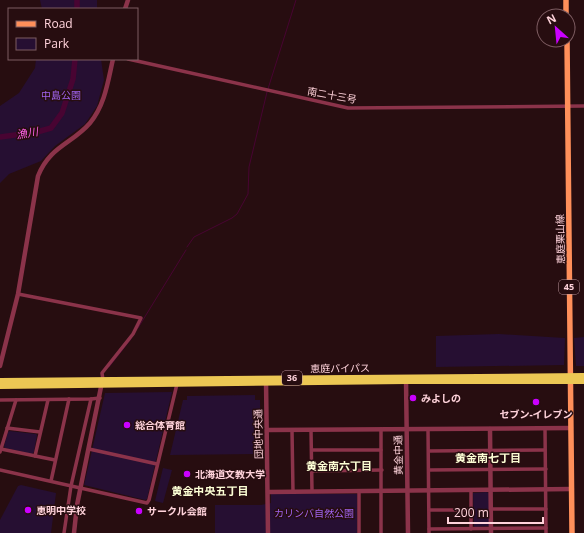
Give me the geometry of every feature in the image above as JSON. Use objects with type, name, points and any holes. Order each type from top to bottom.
[{"type":"highway","name":"恵庭バイパス","points":[[0,381],[266,381],[570,378],[584,376]]},
{"type":"highway","name":"恵庭バイパス","points":[[570,378],[584,381]]},
{"type":"highway","name":"恵庭バイパス","points":[[0,386],[102,382],[177,384],[266,381]]},
{"type":"main road","name":"恵庭栗山線","points":[[567,48],[572,533]]},
{"type":"street","points":[[0,366],[18,294],[37,181],[40,172],[56,150],[83,130],[95,116],[103,99],[113,60]]},
{"type":"street","name":"南二十三号","points":[[133,60],[348,108],[584,106]]},
{"type":"street","points":[[18,294],[141,318],[133,334],[102,373],[100,398],[77,505],[74,533]]},
{"type":"street","name":"黄金中通","points":[[406,379],[408,533]]},
{"type":"street","name":"団地中央通","points":[[266,381],[268,533]]},
{"type":"street","points":[[0,470],[147,503],[149,500],[177,384]]},
{"type":"street","points":[[0,400],[69,400],[100,398]]},
{"type":"street","points":[[64,533],[71,486],[90,399]]},
{"type":"street","points":[[16,400],[0,450],[55,460]]},
{"type":"street","points":[[35,456],[48,400]]},
{"type":"street","points":[[51,481],[69,400]]},
{"type":"street","points":[[7,428],[40,432]]},
{"type":"street","points":[[545,428],[546,533]]},
{"type":"street","points":[[267,430],[571,428]]},
{"type":"street","points":[[381,429],[381,533]]},
{"type":"street","points":[[428,429],[429,531],[470,529],[491,531],[546,528]]},
{"type":"street","points":[[490,429],[491,531]]},
{"type":"street","points":[[292,430],[293,492]]},
{"type":"street","points":[[311,430],[312,491]]},
{"type":"street","points":[[89,449],[157,464]]},
{"type":"street","points":[[312,450],[381,450]]},
{"type":"street","points":[[429,451],[545,450]]},
{"type":"street","points":[[429,470],[546,469]]},
{"type":"street","points":[[312,471],[382,470]]},
{"type":"street","points":[[268,492],[572,489]]},
{"type":"street","points":[[470,529],[471,490]]},
{"type":"street","points":[[358,491],[359,533]]},
{"type":"street","points":[[491,509],[546,509]]},
{"type":"street","points":[[429,510],[471,510]]},
{"type":"green space","points":[[40,0],[97,0],[97,8],[42,8]]},
{"type":"green space","name":"中島公園","points":[[36,60],[101,60],[104,80],[97,106],[85,124],[55,146],[41,161],[9,174],[0,183],[0,106],[19,93],[35,68]]},
{"type":"green space","points":[[499,334],[565,338],[564,365],[436,367],[436,336]]},
{"type":"green space","points":[[584,337],[584,366],[576,366],[574,338]]},
{"type":"green space","points":[[172,392],[147,499],[145,500],[84,485],[105,393]]},
{"type":"green space","points":[[255,395],[255,400],[260,400],[261,454],[170,455],[183,400],[187,400],[187,396]]},
{"type":"green space","points":[[8,432],[36,434],[34,452],[32,454],[5,448],[4,446]]},
{"type":"green space","points":[[163,468],[172,470],[163,503],[155,501]]},
{"type":"green space","name":"恵明中学校","points":[[21,485],[56,493],[51,533],[0,533],[0,520],[18,486]]},
{"type":"green space","points":[[473,493],[489,493],[489,526],[475,527]]},
{"type":"green space","name":"カリンバ自然公園","points":[[271,494],[357,494],[357,533],[215,533],[215,505],[261,505],[271,503]]},
{"type":"waterway","name":"漁川","points":[[77,0],[77,8]]},
{"type":"waterway","points":[[187,247],[194,237],[237,214],[248,194],[249,167],[267,92],[296,0]]},
{"type":"waterway","name":"漁川","points":[[0,137],[37,132],[51,128],[62,113],[73,79],[75,60]]},
{"type":"waterway","points":[[138,328],[186,250]]},
{"type":"waterway","points":[[109,367],[131,339]]},
{"type":"place","name":"みよしの","points":[[413,398]]},
{"type":"place","name":"セブン-イレブン","points":[[536,402]]},
{"type":"place","name":"総合体育館","points":[[127,425]]},
{"type":"place","name":"北海道文教大学","points":[[187,474]]},
{"type":"place","name":"恵明中学校","points":[[28,510]]},
{"type":"place","name":"サークル会館","points":[[139,511]]},
{"type":"district","name":"黄金南七丁目","points":[[488,458]]},
{"type":"district","name":"黄金南六丁目","points":[[339,466]]},
{"type":"district","name":"黄金中央五丁目","points":[[210,491]]}]
